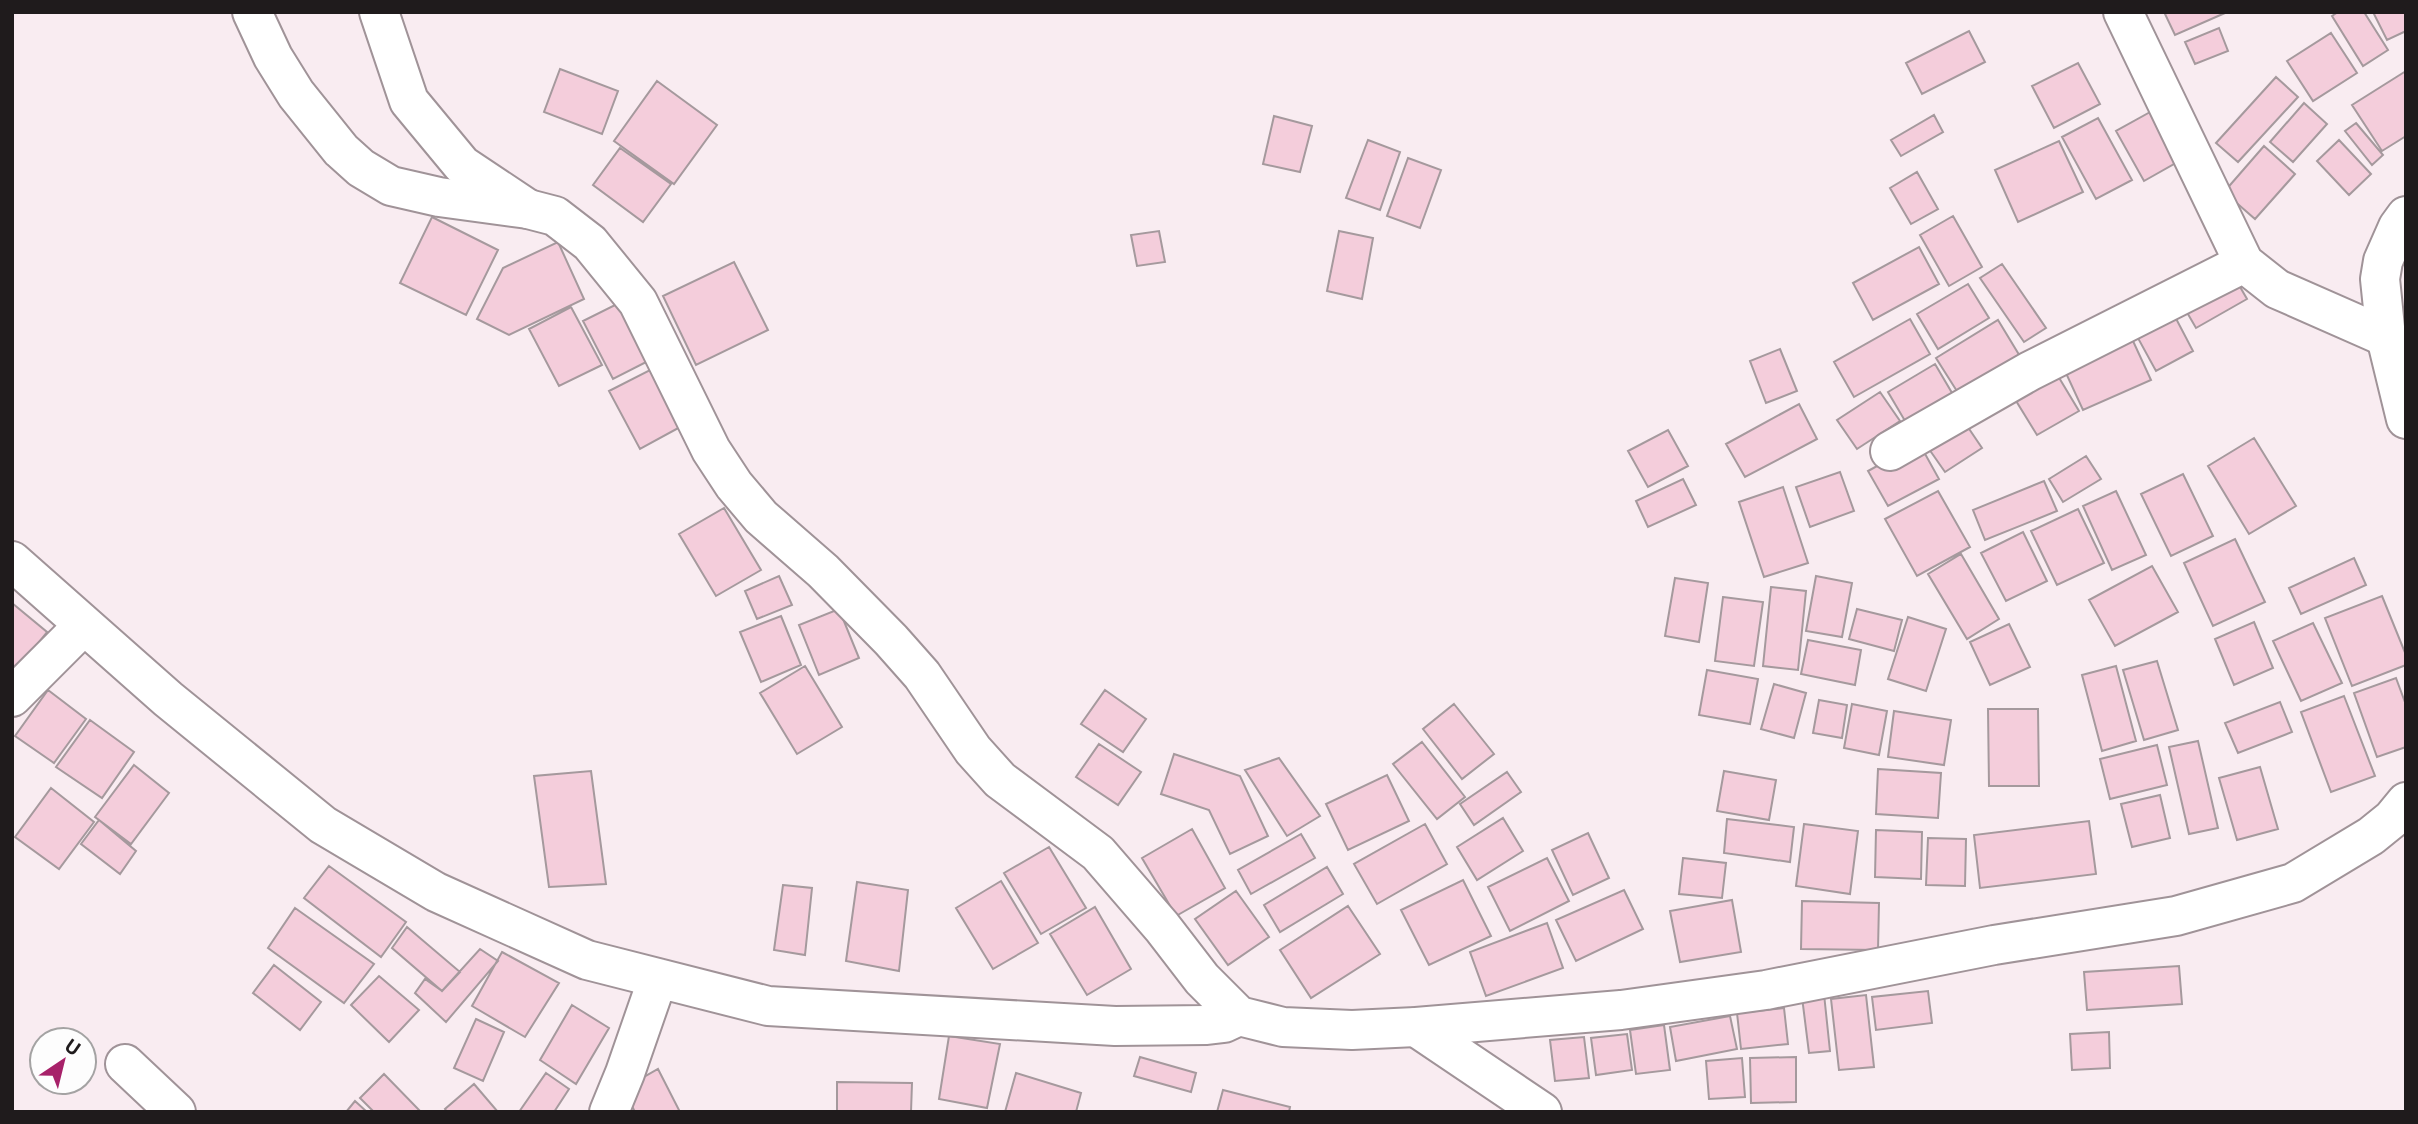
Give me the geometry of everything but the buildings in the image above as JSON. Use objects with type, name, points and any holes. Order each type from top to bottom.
[{"type":"street","points":[[252,12],[273,57],[296,94],[341,150],[360,168],[391,186],[403,189],[439,197],[528,209],[555,216],[590,243],[638,302],[711,450],[734,485],[761,517],[823,571],[891,640],[922,675],[973,750],[1000,780],[1098,853],[1162,927],[1202,979],[1240,1016],[1283,1027],[1352,1030],[1416,1027],[1622,1010],[1766,990],[1994,945],[2176,916],[2293,883],[2401,820]]},
{"type":"street","points":[[379,12],[409,101],[461,165],[528,209]]},
{"type":"street","points":[[2123,12],[2244,262],[2277,289],[2386,337]]},
{"type":"street","points":[[2406,216],[2398,227],[2383,261],[2380,279],[2386,337],[2406,419]]},
{"type":"street","points":[[1890,451],[2031,371],[2244,262]]},
{"type":"street","points":[[12,561],[168,699],[323,825],[436,892],[587,960],[768,1006],[1115,1026],[1207,1025],[1224,1023],[1240,1016]]},
{"type":"street","points":[[12,697],[84,625]]},
{"type":"street","points":[[609,1112],[658,978]]},
{"type":"street","points":[[1416,1027],[1542,1112]]},
{"type":"street","points":[[125,1064],[176,1112]]}]
